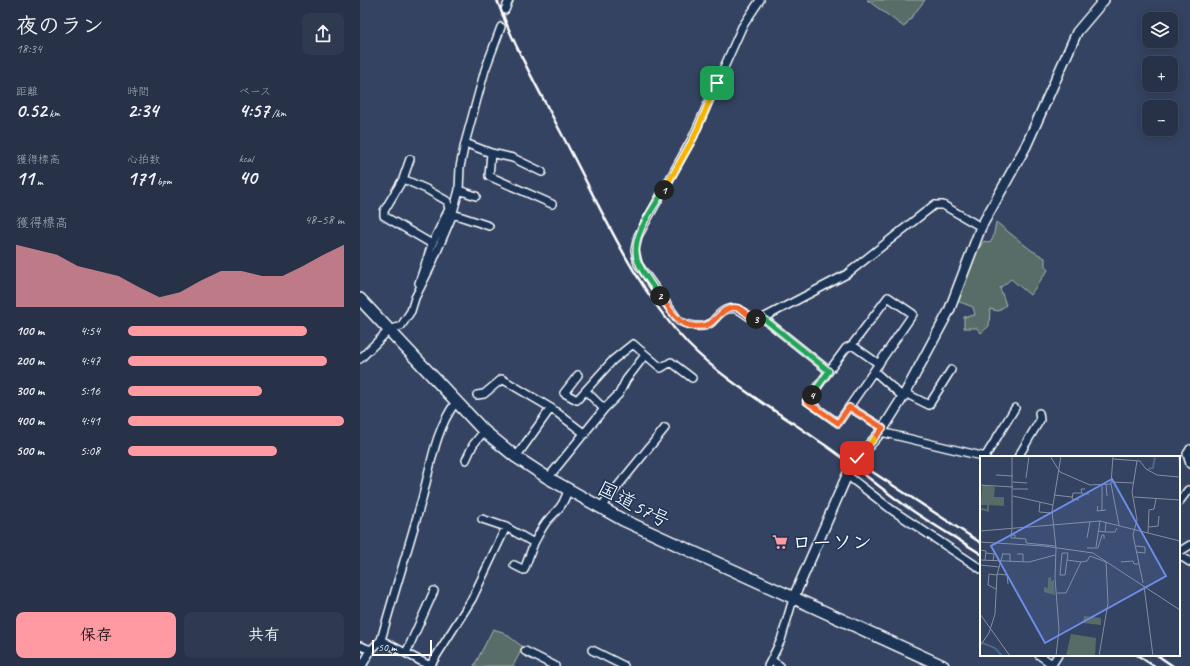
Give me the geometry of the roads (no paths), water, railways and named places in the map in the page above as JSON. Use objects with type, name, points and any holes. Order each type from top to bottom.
[{"type":"highway","name":"国道57号","points":[[360,299],[484,431],[516,457],[548,478],[600,508],[793,599],[943,666]]},
{"type":"street","points":[[505,10],[509,0]]},
{"type":"street","points":[[760,0],[742,27],[694,137],[638,236],[635,250],[638,264],[679,321],[689,326],[697,327],[710,324],[720,313],[728,308],[738,308],[754,319],[763,318],[847,274],[934,205],[943,205],[982,227]]},
{"type":"street","points":[[780,666],[769,663],[781,640],[793,599],[852,464],[882,430],[904,395],[948,311],[982,227],[1026,146],[1077,32],[1104,0]]},
{"type":"street","points":[[415,298],[430,268],[453,214],[459,190],[460,167],[465,143],[485,70],[500,27]]},
{"type":"street","points":[[465,143],[491,153],[513,158],[542,172]]},
{"type":"street","points":[[491,153],[489,176],[552,204]]},
{"type":"street","points":[[410,159],[403,179],[384,211],[384,216],[432,244]]},
{"type":"street","points":[[360,359],[389,330],[401,326],[411,310],[432,244],[449,209],[447,201],[426,189],[403,179]]},
{"type":"street","points":[[459,190],[476,196]]},
{"type":"street","points":[[453,214],[489,226]]},
{"type":"street","points":[[888,297],[913,314],[838,423],[806,401],[846,348],[852,345],[888,297]]},
{"type":"street","points":[[763,318],[829,371]]},
{"type":"street","points":[[578,375],[564,393],[576,400],[586,392],[614,360],[633,344],[661,368],[671,362],[692,378]]},
{"type":"street","points":[[852,345],[878,364]]},
{"type":"street","points":[[548,478],[604,409],[619,394],[626,380],[645,355]]},
{"type":"street","points":[[874,371],[904,395],[929,405],[951,370]]},
{"type":"street","points":[[476,395],[484,394],[502,379],[551,408],[585,434]]},
{"type":"street","points":[[586,392],[604,409]]},
{"type":"street","points":[[362,666],[371,650],[381,640],[422,499],[436,443],[444,420],[456,402]]},
{"type":"street","points":[[849,407],[882,430],[982,456]]},
{"type":"street","points":[[516,457],[551,408]]},
{"type":"street","points":[[987,456],[1015,408]]},
{"type":"street","points":[[1019,456],[1040,420],[1039,413]]},
{"type":"street","points":[[600,508],[665,428]]},
{"type":"street","points":[[466,460],[473,445],[484,431]]},
{"type":"street","points":[[1190,449],[1187,454],[1190,464]]},
{"type":"street","points":[[848,476],[892,510],[980,568]]},
{"type":"street","points":[[514,565],[524,570],[534,543],[547,521],[560,507],[568,490]]},
{"type":"street","points":[[1180,501],[1188,490]]},
{"type":"street","points":[[482,518],[506,527],[534,543]]},
{"type":"street","points":[[381,640],[430,666],[472,599],[506,527]]},
{"type":"street","points":[[1180,553],[1190,545]]},
{"type":"street","points":[[1180,555],[1190,562]]},
{"type":"street","points":[[406,653],[434,590]]},
{"type":"street","points":[[360,646],[371,650]]},
{"type":"street","points":[[592,650],[624,666]]},
{"type":"street","points":[[525,651],[555,666]]},
{"type":"street","points":[[1040,656],[1052,665],[1057,656]]},
{"type":"tunnel","points":[[501,27],[505,10]]},
{"type":"railway","points":[[497,0],[531,76],[609,226],[637,276],[669,323],[702,358],[734,383],[831,449],[899,501],[980,553]]},
{"type":"railway","points":[[868,469],[980,542]]},
{"type":"railway","points":[[1139,656],[1154,666]]},
{"type":"railway","points":[[1158,656],[1173,666]]},
{"type":"place","name":"ローソン","points":[[780,542]]}]
